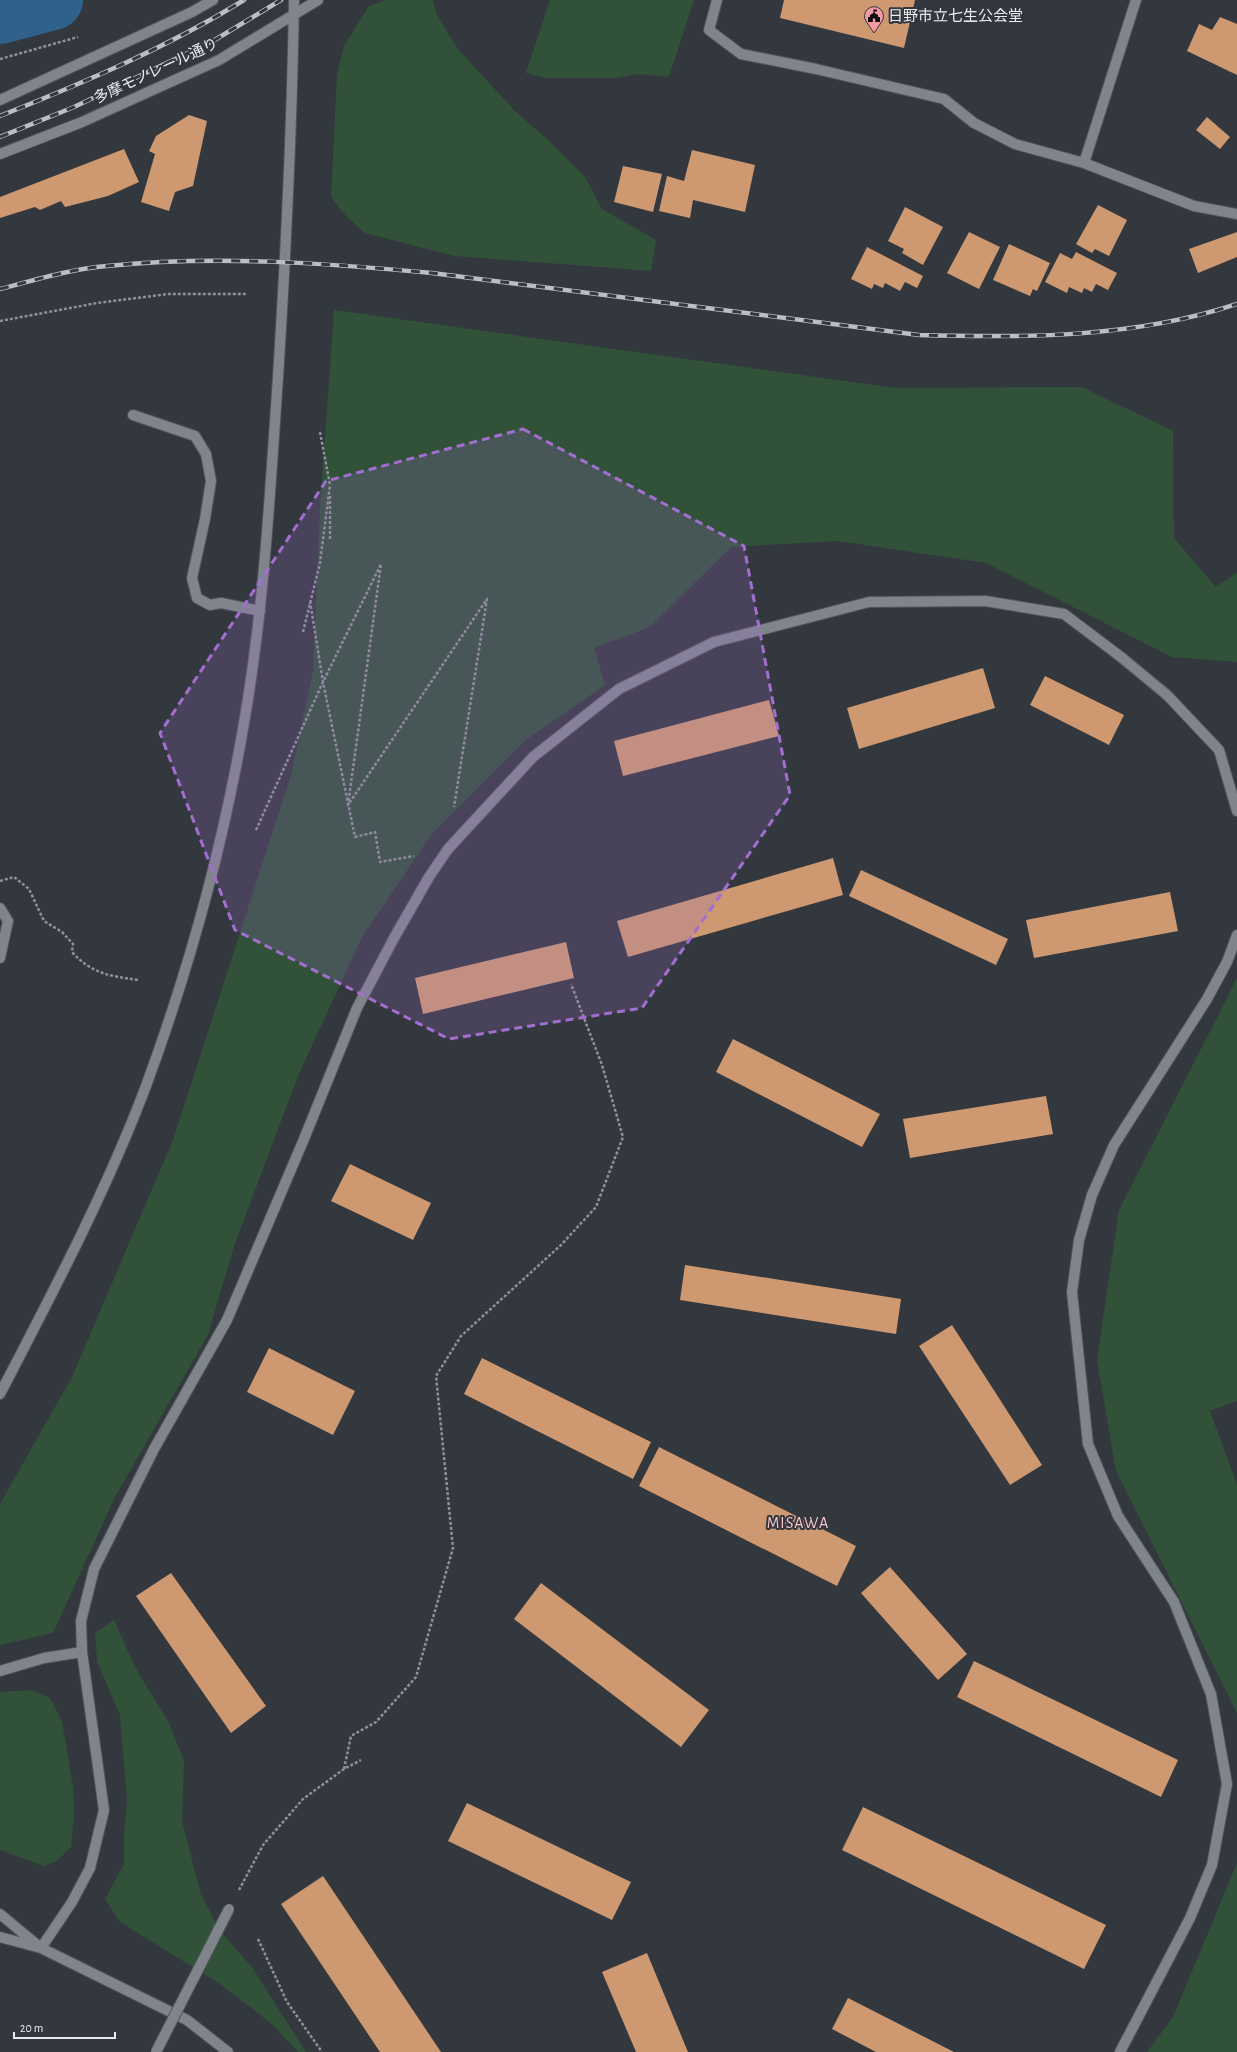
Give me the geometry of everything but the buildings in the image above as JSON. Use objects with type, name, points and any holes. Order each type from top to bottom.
[{"type":"street","points":[[0,100],[186,15],[213,0]]},
{"type":"street","points":[[0,1394],[54,1290],[102,1188],[145,1088],[177,994],[202,911],[224,824],[244,723],[260,611],[268,540],[282,312],[294,0]]},
{"type":"street","name":"多摩モノレール通り","points":[[0,154],[82,122],[219,60],[294,16],[318,0]]},
{"type":"street","points":[[717,0],[709,30],[741,54],[816,69],[944,99],[974,123],[1014,144],[1084,163],[1194,206],[1237,214]]},
{"type":"street","points":[[1084,163],[1136,0]]},
{"type":"street","points":[[133,415],[195,436],[206,454],[211,480],[205,519],[192,578],[197,598],[210,605],[222,603],[260,611]]},
{"type":"street","points":[[41,1948],[72,1902],[90,1868],[104,1810],[82,1652],[81,1622],[94,1570],[154,1448],[227,1320],[357,1008],[394,938],[429,877],[448,849],[534,757],[619,689],[714,642],[869,602],[985,601],[1064,614],[1121,657],[1167,695],[1219,750],[1237,811]]},
{"type":"street","points":[[0,908],[8,920],[0,958]]},
{"type":"street","points":[[1120,2052],[1190,1918],[1212,1865],[1227,1784],[1210,1694],[1177,1609],[1118,1516],[1088,1444],[1072,1292],[1079,1240],[1092,1195],[1114,1145],[1208,998],[1227,962],[1237,935]]},
{"type":"street","points":[[0,1671],[44,1658],[82,1652]]},
{"type":"street","points":[[156,2052],[229,1909]]},
{"type":"street","points":[[0,1914],[41,1948]]},
{"type":"street","points":[[0,1937],[41,1948],[187,2020],[222,2049],[228,2052]]},
{"type":"path","points":[[0,59],[84,35]]},
{"type":"path","points":[[0,321],[96,303],[168,294],[247,294]]},
{"type":"path","points":[[320,432],[330,485],[330,540]]},
{"type":"path","points":[[303,632],[320,563],[330,485]]},
{"type":"path","points":[[256,830],[323,682],[381,564],[348,805]]},
{"type":"path","points":[[348,805],[487,599],[454,810]]},
{"type":"path","points":[[310,601],[323,682],[355,837],[375,832],[380,862],[448,849]]},
{"type":"path","points":[[0,881],[14,877],[29,889],[44,921],[62,932],[72,944],[72,952],[83,964],[108,976],[138,980]]},
{"type":"path","points":[[344,1769],[351,1736],[376,1722],[416,1677],[453,1548],[436,1376],[461,1336],[561,1245],[596,1207],[623,1137],[602,1065],[571,984]]},
{"type":"path","points":[[229,1909],[263,1845],[303,1799],[344,1769],[361,1760]]},
{"type":"path","points":[[258,1939],[287,2002],[322,2052]]},
{"type":"highlighted area","points":[[523,429],[744,546],[790,795],[642,1008],[449,1039],[235,930],[160,733],[326,481]]},
{"type":"green space","points":[[386,0],[433,0],[437,15],[457,48],[515,111],[545,137],[585,177],[602,209],[656,240],[651,271],[454,256],[365,233],[346,216],[331,197],[337,75],[344,46],[369,6]]},
{"type":"green space","points":[[550,0],[694,0],[669,77],[637,74],[616,78],[546,78],[526,73]]},
{"type":"green space","points":[[334,310],[896,388],[1082,387],[1173,431],[1174,538],[1216,587],[1237,573],[1237,662],[1172,657],[986,563],[838,541],[731,547],[650,627],[594,648],[605,685],[526,740],[431,835],[362,937],[298,1076],[234,1246],[208,1335],[115,1497],[53,1633],[0,1645],[0,1504],[72,1377],[173,1140],[291,775],[313,672],[320,509]]},
{"type":"green space","points":[[1237,978],[1237,1401],[1210,1411],[1237,1485],[1237,1713],[1116,1471],[1097,1360],[1119,1210]]},
{"type":"green space","points":[[114,1620],[135,1667],[169,1723],[184,1761],[182,1821],[201,1895],[221,1932],[252,1967],[306,2052],[298,2052],[273,2025],[220,1984],[120,1922],[105,1899],[124,1864],[124,1832],[127,1802],[120,1715],[97,1662],[95,1633]]},
{"type":"green space","points":[[33,1690],[50,1698],[62,1721],[73,1787],[74,1816],[71,1847],[57,1861],[44,1866],[0,1850],[0,1692]]},
{"type":"green space","points":[[1237,1863],[1237,2052],[1147,2052],[1173,2017]]},
{"type":"waterway","points":[[0,14],[53,0]]},
{"type":"railway","points":[[0,116],[62,91],[155,49],[244,0]]},
{"type":"railway","points":[[0,137],[74,107],[213,41],[281,0]]},
{"type":"railway","points":[[0,289],[67,272],[94,267],[188,261],[310,263],[432,273],[919,335],[959,336],[1040,335],[1120,330],[1159,324],[1237,304]]},
{"type":"place","name":"日野市立七生公会堂","points":[[874,33]]},
{"type":"district","name":"MISAWA","points":[[798,1523]]}]
